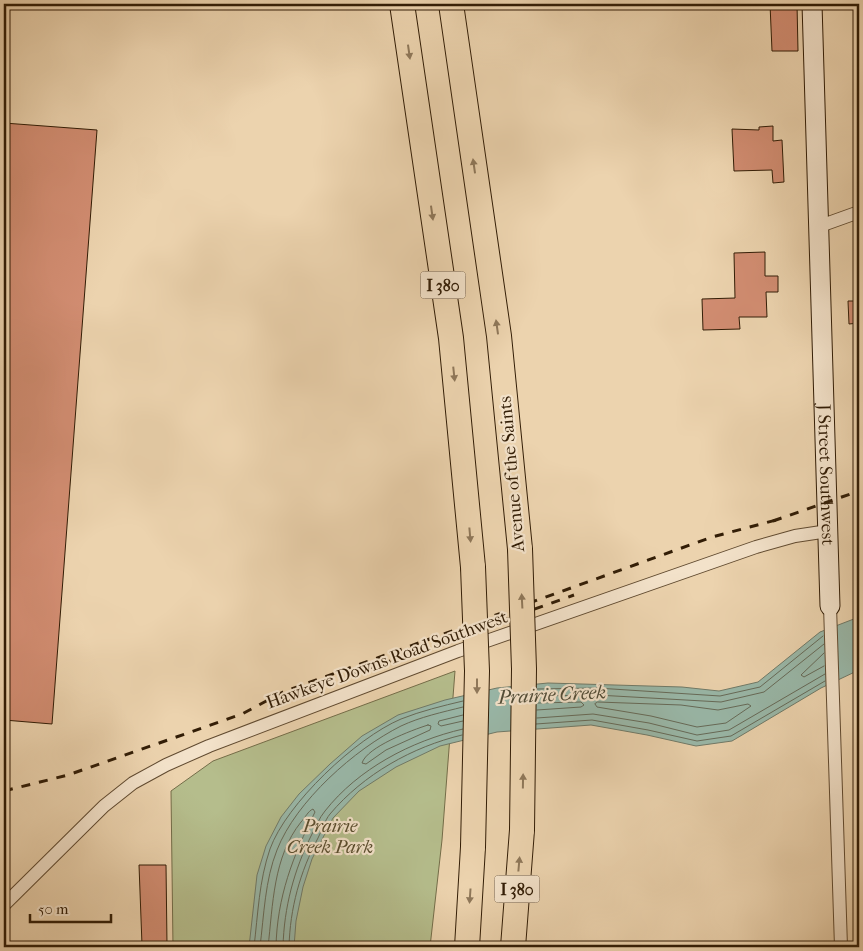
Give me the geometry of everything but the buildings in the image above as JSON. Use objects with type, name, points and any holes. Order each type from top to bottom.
[{"type":"highway","name":"I 380","points":[[402,4],[451,338],[473,567],[477,671],[473,847],[467,947]]},
{"type":"highway","name":"Avenue of the Saints","points":[[451,4],[499,336],[520,549],[524,669],[522,830],[513,947]]},
{"type":"street","name":"J Street Southwest","points":[[812,4],[841,947]]},
{"type":"street","points":[[820,226],[859,212]]},
{"type":"street","name":"Hawkeye Downs Road Southwest","points":[[4,905],[104,806],[133,783],[208,746],[458,651],[756,547],[794,536],[828,531]]},
{"type":"green space","points":[[859,626],[859,818],[856,818],[853,627]]},
{"type":"green space","name":"Prairie Creek Park","points":[[455,671],[442,840],[430,947],[173,947],[171,791],[213,761]]},
{"type":"water","name":"Prairie Creek","points":[[859,617],[859,670],[821,688],[732,741],[696,746],[591,725],[497,732],[440,746],[396,767],[359,791],[333,818],[312,859],[303,887],[296,921],[294,947],[249,947],[257,875],[266,846],[281,817],[299,794],[362,736],[398,715],[445,700],[497,688],[548,683],[682,687],[719,691],[758,682],[820,632]]},
{"type":"railway","points":[[773,521],[859,491]]},
{"type":"railway","points":[[4,791],[68,775],[242,714],[283,692],[712,537],[780,519]]},
{"type":"railway","points":[[348,676],[574,595]]}]
